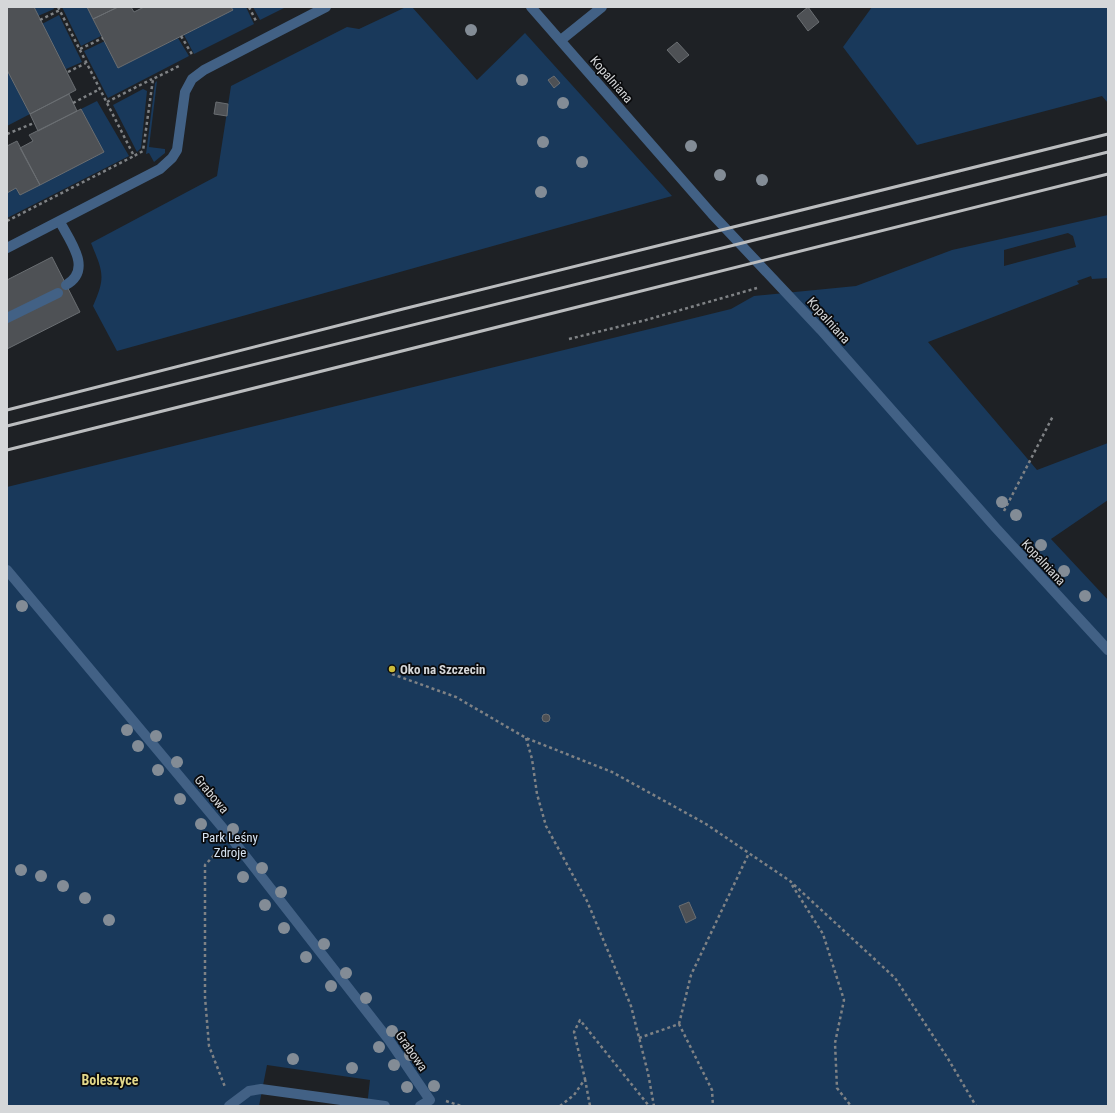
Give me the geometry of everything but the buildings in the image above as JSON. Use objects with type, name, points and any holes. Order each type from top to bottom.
[{"type":"street","points":[[7,248],[60,222],[160,169],[172,158],[178,146],[185,92],[192,79],[204,70],[326,7]]},
{"type":"street","name":"Kopalniana","points":[[532,7],[712,214],[820,330],[995,527],[1108,650]]},
{"type":"street","points":[[561,40],[602,7]]},
{"type":"street","points":[[60,222],[78,257],[79,266],[77,276],[66,285]]},
{"type":"street","points":[[7,318],[58,293]]},
{"type":"street","name":"Grabowa","points":[[7,570],[232,839],[389,1040],[430,1100],[420,1106]]},
{"type":"street","points":[[230,1105],[249,1091],[261,1088],[385,1106]]},
{"type":"path","points":[[58,7],[134,156]]},
{"type":"path","points":[[249,7],[259,26]]},
{"type":"path","points":[[40,20],[60,10]]},
{"type":"path","points":[[181,36],[194,58],[200,55]]},
{"type":"path","points":[[80,49],[103,38]]},
{"type":"path","points":[[68,72],[86,63]]},
{"type":"path","points":[[107,102],[180,65]]},
{"type":"path","points":[[7,221],[143,151],[153,79]]},
{"type":"path","points":[[73,103],[100,89]]},
{"type":"path","points":[[7,134],[34,123]]},
{"type":"path","points":[[568,339],[646,320],[776,282]]},
{"type":"path","points":[[1003,513],[1053,416]]},
{"type":"path","points":[[392,674],[456,697],[526,738],[612,772],[706,824],[790,881],[895,978],[947,1057],[976,1106]]},
{"type":"path","points":[[526,738],[532,759],[537,794],[546,826],[587,901],[631,1006],[654,1106]]},
{"type":"path","points":[[220,849],[204,865],[205,997],[209,1046],[230,1105]]},
{"type":"path","points":[[713,1106],[712,1090],[679,1024],[691,975],[749,853]]},
{"type":"path","points":[[790,881],[822,934],[844,1000],[836,1043],[837,1088],[851,1106]]},
{"type":"path","points":[[590,1106],[574,1032],[580,1020],[649,1106]]},
{"type":"path","points":[[639,1038],[679,1024]]},
{"type":"path","points":[[560,1106],[574,1095],[585,1080]]},
{"type":"green space","points":[[34,7],[53,7],[54,9],[38,16]]},
{"type":"green space","points":[[62,7],[87,7],[101,36],[81,46]]},
{"type":"green space","points":[[231,7],[246,7],[254,24],[194,54],[184,35],[232,10]]},
{"type":"green space","points":[[253,7],[286,7],[260,20]]},
{"type":"green space","points":[[406,7],[412,7],[477,80],[525,33],[672,196],[117,351],[93,306],[100,288],[101,274],[91,243],[217,176],[231,86],[347,27],[359,29]]},
{"type":"green space","points":[[872,7],[1108,7],[1108,103],[1102,96],[917,145],[843,47]]},
{"type":"green space","points":[[59,15],[82,62],[66,69],[42,24]]},
{"type":"green space","points":[[178,38],[189,56],[108,98],[84,51],[105,41],[118,68]]},
{"type":"green space","points":[[7,70],[30,114],[7,126]]},
{"type":"green space","points":[[157,81],[149,147],[165,149],[165,153],[154,162],[149,153],[146,154],[155,83]]},
{"type":"green space","points":[[143,89],[147,91],[141,148],[137,152],[113,105]]},
{"type":"green space","points":[[97,101],[129,156],[7,218],[7,193],[16,188],[20,195],[104,152],[81,109]]},
{"type":"green space","name":"Park Leśny Zdroje","points":[[1108,215],[1108,278],[1092,279],[1091,276],[1077,281],[1079,284],[928,342],[1037,470],[1108,443],[1108,500],[1051,539],[1108,600],[1108,1106],[367,1106],[370,1080],[267,1065],[259,1106],[7,1106],[7,487],[731,309],[754,296],[856,286],[952,250]],"holes":[[[1068,233],[1073,236],[1076,247],[1004,266],[1004,250]]]},
{"type":"railway","points":[[7,410],[403,309],[1108,134]]},
{"type":"railway","points":[[7,426],[1108,152]]},
{"type":"railway","points":[[7,450],[1108,174]]},
{"type":"place","name":"Oko na Szczecin","points":[[392,669]]},
{"type":"district","name":"Boleszyce","points":[[110,1080]]}]
